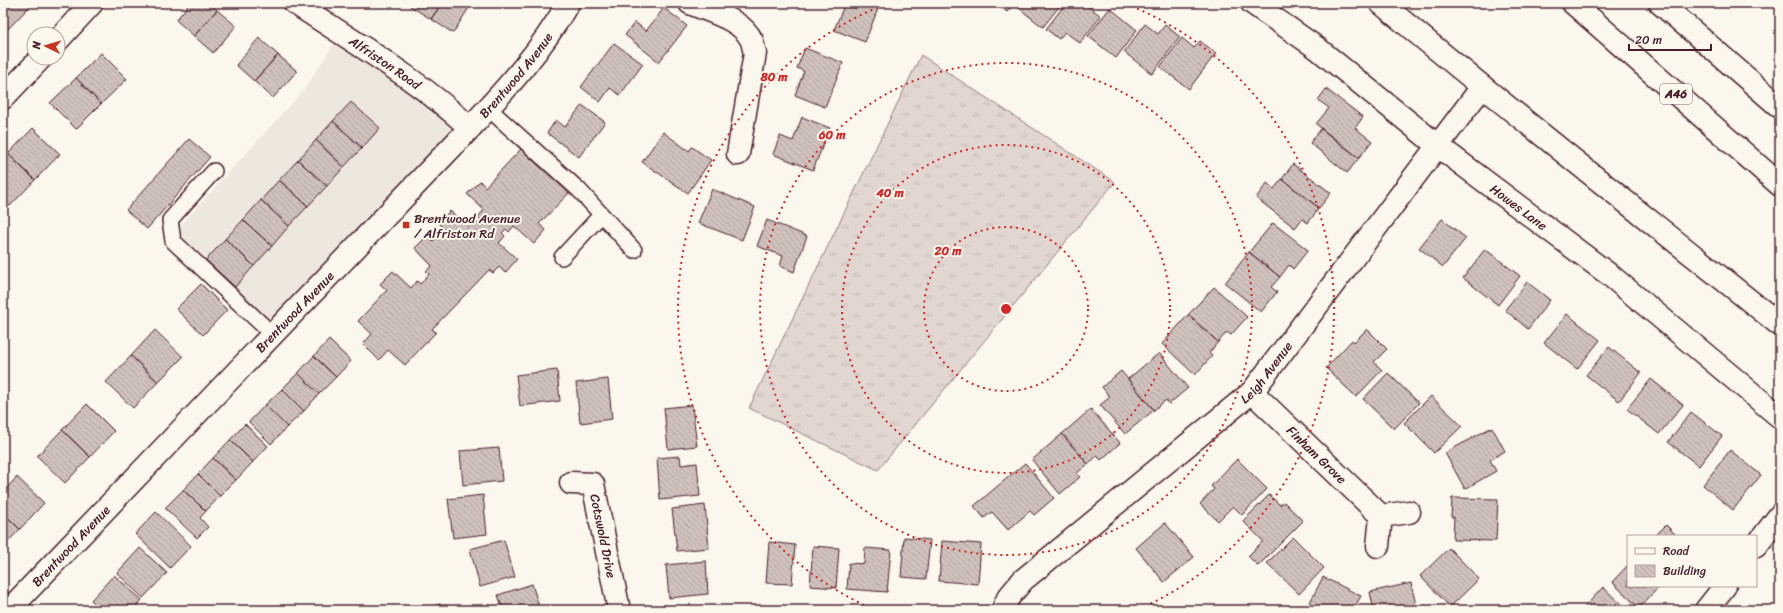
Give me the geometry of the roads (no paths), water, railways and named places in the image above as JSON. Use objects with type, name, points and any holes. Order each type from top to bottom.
[{"type":"main road","points":[[66,31],[92,3]]},
{"type":"main road","name":"Alfriston Road","points":[[295,3],[420,86],[451,110],[470,128]]},
{"type":"main road","name":"Brentwood Avenue","points":[[9,610],[470,128],[516,78],[550,32],[568,3]]},
{"type":"main road","points":[[690,3],[727,18],[744,30],[752,41],[755,54],[738,154]]},
{"type":"main road","name":"Howes Lane","points":[[1252,3],[1317,48],[1438,146],[1611,276],[1780,417]]},
{"type":"main road","points":[[1381,3],[1482,87],[1780,325]]},
{"type":"main road","name":"A46","points":[[1573,3],[1780,185]]},
{"type":"main road","points":[[1660,3],[1780,107]]},
{"type":"main road","points":[[3,98],[33,66]]},
{"type":"main road","name":"Leigh Avenue","points":[[1003,610],[1008,598],[1023,580],[1252,392],[1482,87]]},
{"type":"main road","name":"Finham Grove","points":[[1252,392],[1381,516]]},
{"type":"main road","name":"Cotswold Drive","points":[[571,484],[593,484],[619,610]]},
{"type":"main road","points":[[1378,546],[1381,516],[1409,512]]},
{"type":"main road","points":[[1757,545],[1780,515]]},
{"type":"main road","points":[[1706,610],[1724,587]]},
{"type":"lane","points":[[488,108],[578,190],[634,250]]},
{"type":"lane","points":[[214,171],[170,220],[173,241],[272,335]]},
{"type":"lane","points":[[562,257],[602,215]]},
{"type":"place","name":"Brentwood Avenue / Alfriston Rd","points":[[406,225]]}]
